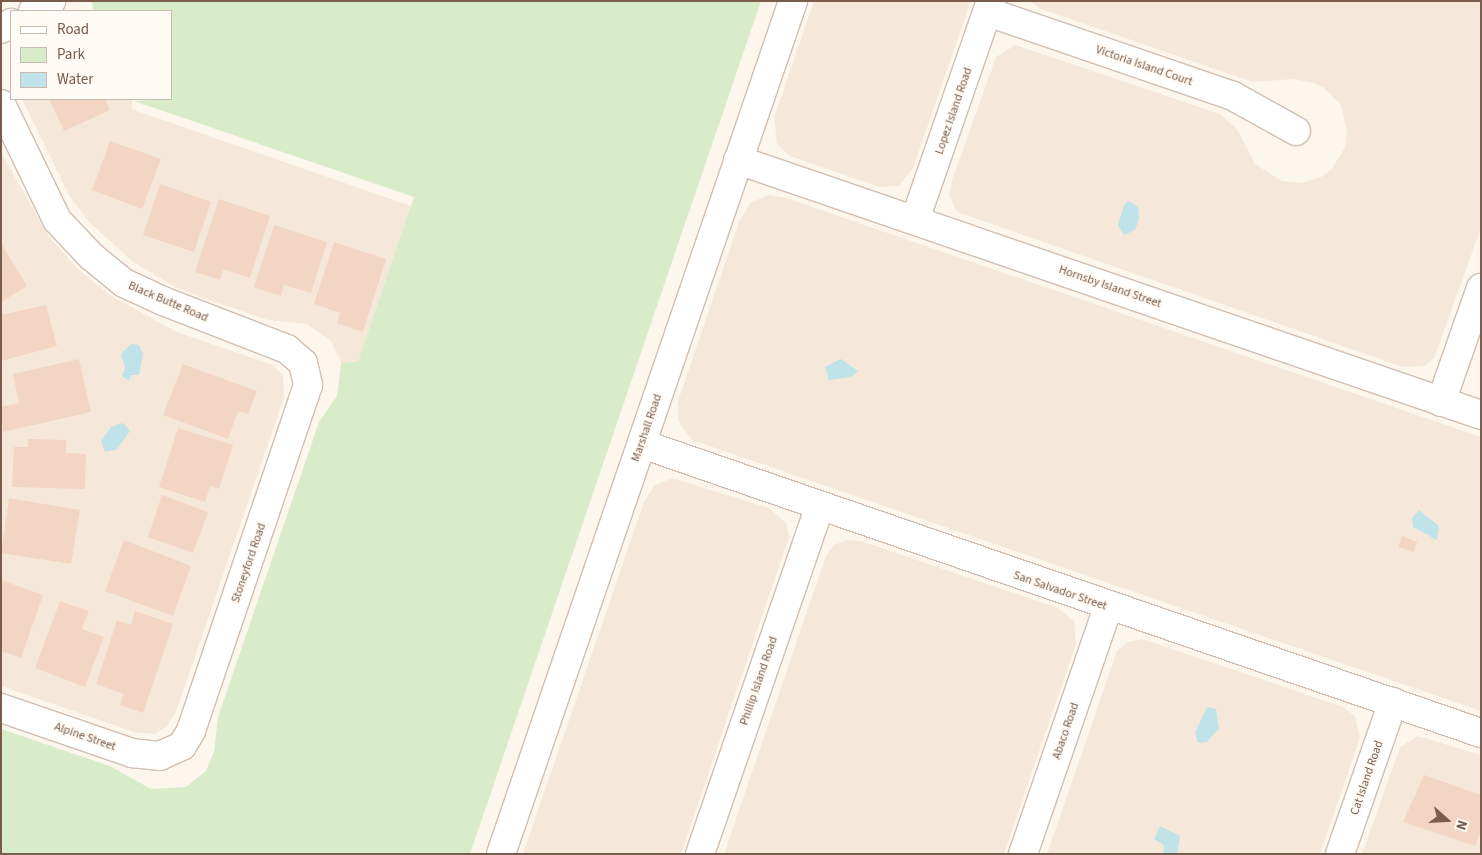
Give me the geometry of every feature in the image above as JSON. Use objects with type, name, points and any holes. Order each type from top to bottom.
[{"type":"street","points":[[35,10],[51,1]]},
{"type":"street","name":"Marshall Road","points":[[501,854],[793,1]]},
{"type":"street","name":"Victoria Island Court","points":[[990,7],[1233,96],[1296,131]]},
{"type":"street","name":"Lopez Island Road","points":[[915,220],[990,7]]},
{"type":"street","name":"Black Butte Road","points":[[1,104],[57,220],[91,256],[124,283],[281,346],[303,363]]},
{"type":"street","name":"Hornsby Island Street","points":[[738,160],[1481,416]]},
{"type":"street","points":[[1441,402],[1481,288]]},
{"type":"street","name":"Stoneyford Road","points":[[170,754],[182,746],[191,731],[306,396],[303,363]]},
{"type":"street","name":"San Salvador Street","points":[[642,444],[819,508],[1108,608],[1481,733]]},
{"type":"street","name":"Phillip Island Road","points":[[700,854],[819,508]]},
{"type":"street","name":"Abaco Road","points":[[1023,854],[1108,608]]},
{"type":"street","name":"Cat Island Road","points":[[1340,854],[1393,702]]},
{"type":"street","name":"Alpine Street","points":[[1,708],[132,753],[170,754]]},
{"type":"shaded area","points":[[814,1],[971,1],[913,168],[899,186],[879,187],[790,156],[777,144],[774,118]]},
{"type":"shaded area","points":[[1029,1],[1481,1],[1481,228],[1434,358],[1425,366],[1403,367],[957,212],[949,195],[952,180],[996,57],[1015,45],[1220,114],[1237,129],[1255,164],[1282,181],[1301,183],[1321,177],[1332,169],[1345,147],[1347,133],[1341,105],[1324,88],[1313,83],[1294,79],[1253,82],[1041,9]]},
{"type":"shaded area","points":[[22,100],[133,100],[131,109],[411,206],[358,361],[341,363],[331,341],[307,324],[268,320],[203,298],[175,287],[133,262],[90,223],[70,197]]},
{"type":"shaded area","points":[[1,152],[47,234],[77,268],[111,296],[177,332],[273,365],[283,375],[284,397],[176,712],[167,726],[155,734],[134,732],[1,686]]},
{"type":"shaded area","points":[[768,195],[786,198],[1481,437],[1481,711],[692,440],[678,421],[678,401],[739,222],[750,203]]},
{"type":"shaded area","points":[[672,478],[769,508],[786,523],[789,537],[681,854],[523,854],[644,502],[654,486]]},
{"type":"shaded area","points":[[847,540],[861,541],[1058,608],[1074,621],[1076,644],[1004,854],[724,854],[826,556],[834,545]]},
{"type":"shaded area","points":[[1143,639],[1343,707],[1355,716],[1360,738],[1320,854],[1047,854],[1117,651],[1128,642]]},
{"type":"shaded area","points":[[1418,736],[1481,755],[1481,854],[1362,854],[1400,747]]},
{"type":"green space","points":[[92,1],[761,1],[470,854],[1,854],[1,729],[110,766],[151,789],[186,787],[206,771],[214,752],[218,717],[319,422],[337,396],[341,363],[358,361],[414,197],[134,101],[172,100],[172,10],[93,10]]},
{"type":"water","points":[[1129,201],[1138,207],[1139,219],[1135,230],[1124,235],[1118,225],[1124,205]]},
{"type":"water","points":[[131,344],[139,345],[143,354],[139,375],[131,375],[129,381],[122,376],[125,368],[121,354]]},
{"type":"water","points":[[841,359],[858,371],[851,377],[829,380],[825,367]]},
{"type":"water","points":[[123,423],[130,431],[117,449],[105,452],[101,441],[111,427]]},
{"type":"water","points":[[1419,510],[1439,526],[1437,540],[1413,527],[1412,518]]},
{"type":"water","points":[[1207,707],[1216,709],[1219,728],[1207,742],[1198,743],[1195,733]]},
{"type":"water","points":[[1160,826],[1180,836],[1177,854],[1163,854],[1164,845],[1154,839]]},
{"type":"building","points":[[49,100],[105,100],[110,110],[64,131]]},
{"type":"building","points":[[110,141],[161,159],[142,209],[92,190]]},
{"type":"building","points":[[160,184],[211,202],[194,252],[143,235]]},
{"type":"building","points":[[219,199],[270,216],[250,278],[223,269],[220,280],[195,272]]},
{"type":"building","points":[[274,225],[327,242],[311,293],[284,285],[281,296],[254,287]]},
{"type":"building","points":[[334,242],[386,259],[363,332],[337,323],[340,313],[314,304]]},
{"type":"building","points":[[1,243],[27,286],[1,302]]},
{"type":"building","points":[[46,305],[57,346],[1,361],[1,315]]},
{"type":"building","points":[[79,359],[91,412],[3,432],[1,407],[19,403],[13,374]]},
{"type":"building","points":[[183,364],[257,391],[248,414],[238,411],[228,439],[163,415]]},
{"type":"building","points":[[178,428],[233,445],[219,489],[210,486],[205,502],[159,487]]},
{"type":"building","points":[[28,439],[66,440],[66,453],[86,454],[85,489],[12,487],[14,447],[28,447]]},
{"type":"building","points":[[162,495],[208,512],[193,553],[148,537]]},
{"type":"building","points":[[9,498],[80,510],[71,564],[1,553]]},
{"type":"building","points":[[1402,536],[1417,542],[1414,552],[1398,547]]},
{"type":"building","points":[[124,540],[191,566],[173,616],[105,591]]},
{"type":"building","points":[[1,580],[43,595],[21,658],[1,651]]},
{"type":"building","points":[[60,601],[89,611],[82,629],[104,637],[85,687],[35,668]]},
{"type":"building","points":[[135,611],[173,624],[143,713],[120,705],[124,694],[96,684],[117,620],[131,625]]},
{"type":"building","points":[[1424,775],[1481,795],[1481,830],[1475,846],[1403,822]]}]
